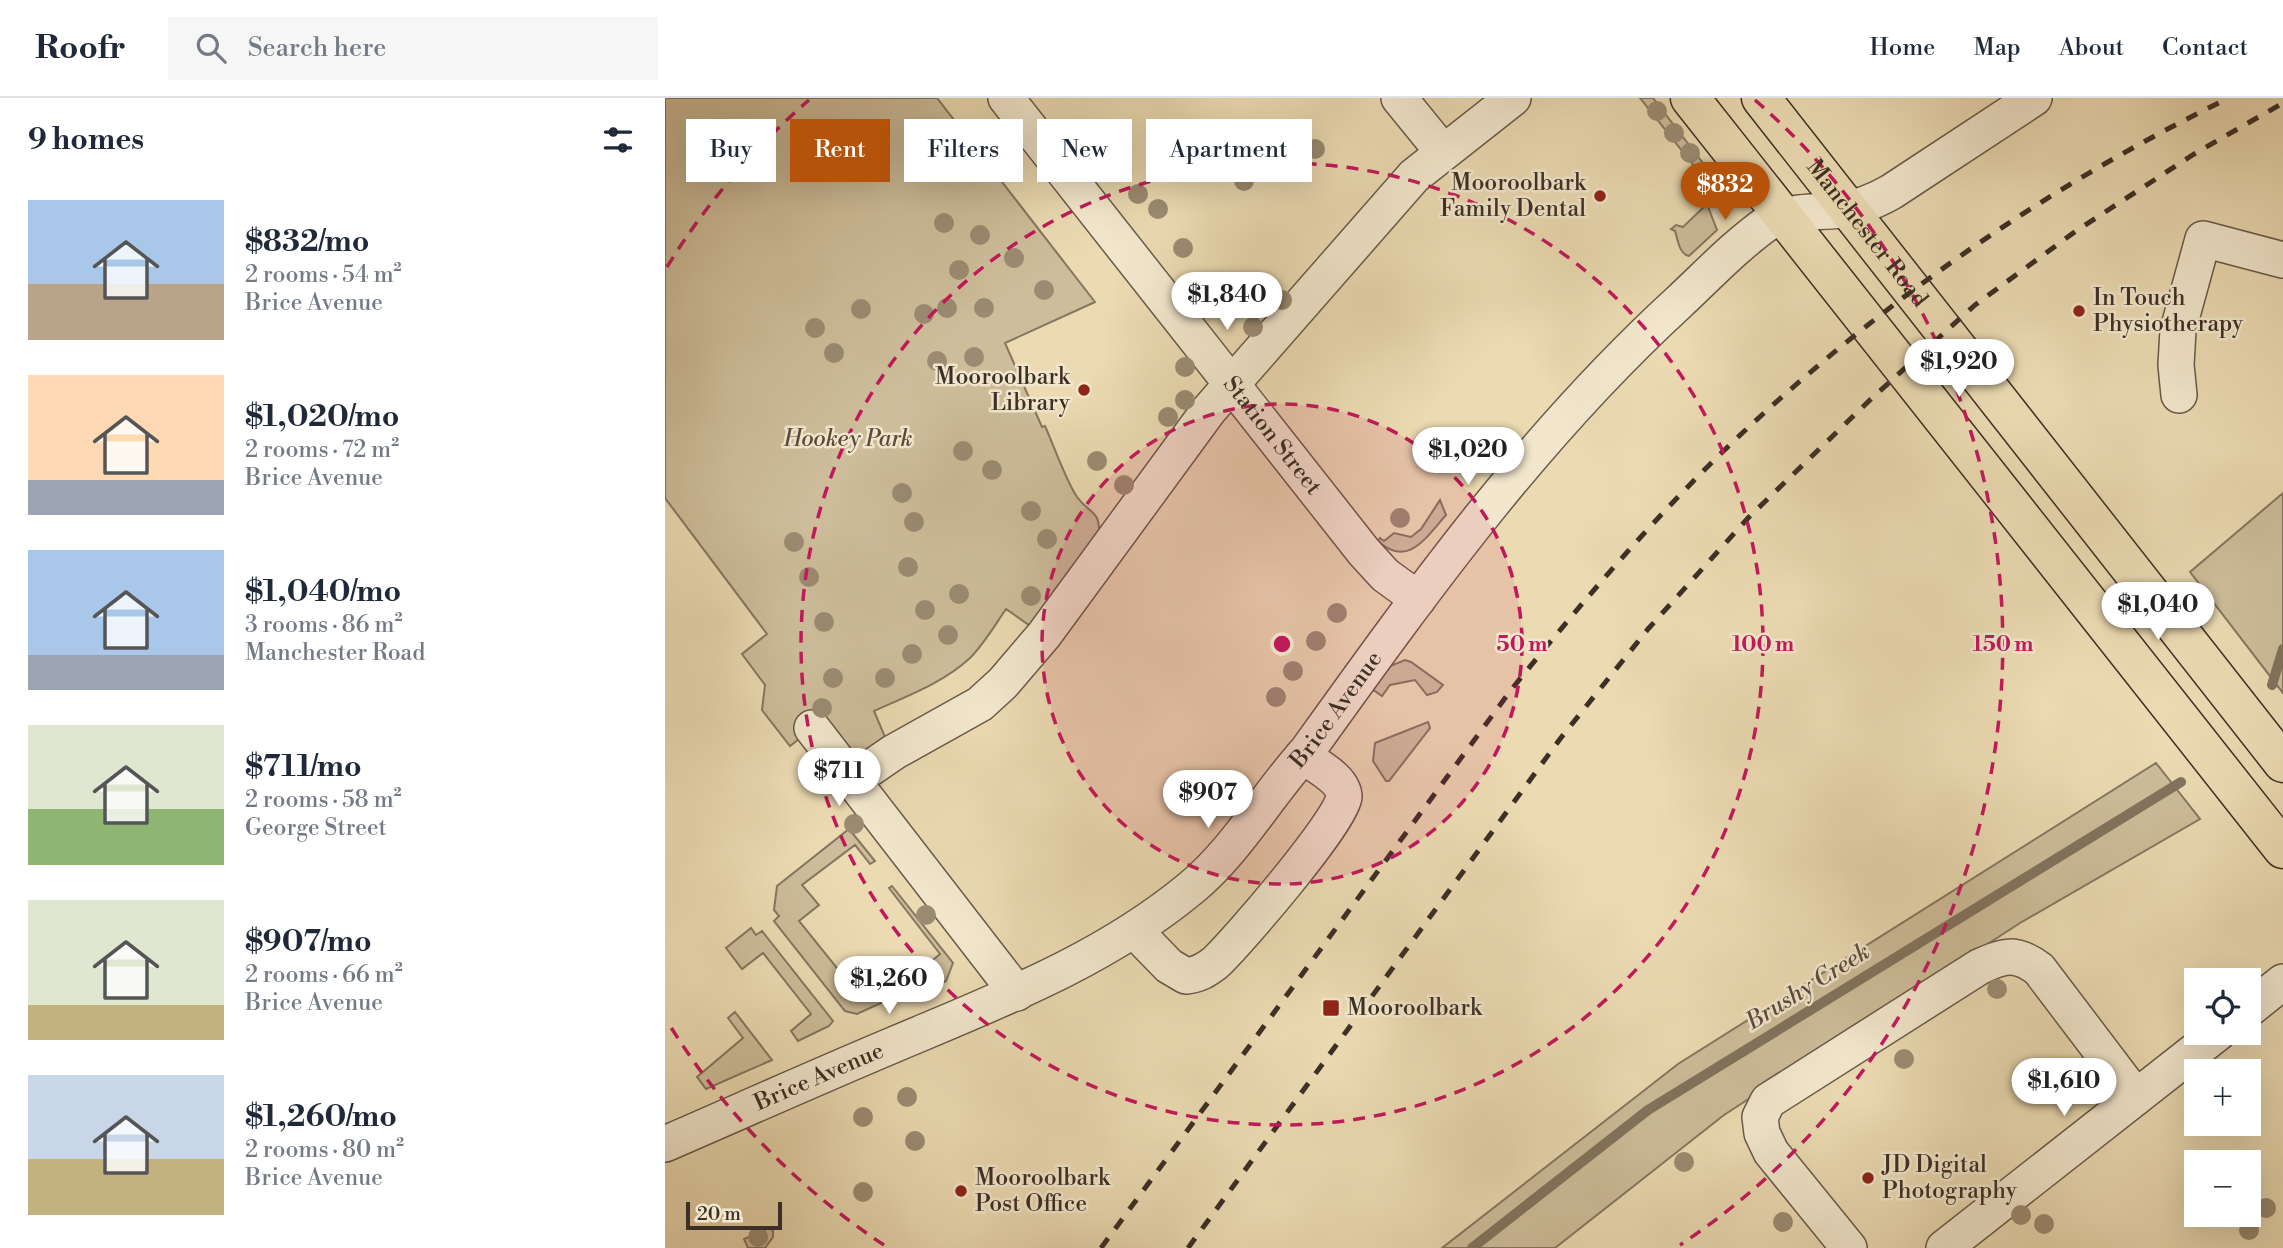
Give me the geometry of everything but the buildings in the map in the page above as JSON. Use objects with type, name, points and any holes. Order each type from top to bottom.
[{"type":"main road","points":[[1690,98],[2283,849]]},
{"type":"main road","name":"Manchester Road","points":[[1761,98],[2283,763]]},
{"type":"street","name":"Station Street","points":[[1006,98],[1376,566],[1418,598]]},
{"type":"street","points":[[1399,98],[1443,152]]},
{"type":"street","points":[[853,780],[894,752],[969,711],[1003,682],[1044,635],[1209,410],[1414,176],[1513,98]]},
{"type":"street","name":"Brice Avenue","points":[[665,1144],[1017,993],[1068,968],[1134,930],[1194,886],[1220,860],[1303,756],[1467,532],[1519,468],[1613,365],[1769,222],[1803,212],[1848,209],[1891,192],[2034,98]]},
{"type":"street","points":[[2179,395],[2176,365],[2178,330],[2203,239],[2283,260]]},
{"type":"street","points":[[812,728],[1017,993]]},
{"type":"street","points":[[1134,930],[1169,966],[1186,976],[1204,971],[1223,955],[1291,876],[1343,801],[1342,788],[1336,781],[1303,756]]},
{"type":"street","points":[[1849,1248],[1771,1152],[1762,1133],[1760,1117],[1768,1101],[1979,967],[1995,959],[2010,956],[2027,960],[2039,969],[2136,1097]]},
{"type":"street","points":[[2261,999],[2283,982]]},
{"type":"street","points":[[1944,1248],[2202,1045]]},
{"type":"green space","name":"Hookey Park","points":[[665,98],[937,98],[953,119],[904,119],[904,182],[1002,182],[1095,302],[1005,343],[1042,427],[1045,426],[1064,473],[1077,497],[1096,517],[1099,538],[1036,630],[1006,609],[980,647],[959,667],[924,688],[874,711],[888,744],[860,761],[826,718],[790,746],[762,710],[765,685],[742,654],[767,634],[665,498]]},
{"type":"green space","points":[[1640,98],[1653,98],[1709,171],[1702,176]]},
{"type":"green space","points":[[1707,204],[1717,230],[1689,256],[1686,255],[1679,246],[1675,231],[1671,229],[1676,225],[1683,227]]},
{"type":"green space","points":[[2283,493],[2283,693],[2190,572]]},
{"type":"green space","points":[[1440,500],[1446,515],[1416,546],[1399,552],[1378,541],[1380,538],[1384,541],[1394,533],[1411,537],[1421,529]]},
{"type":"green space","points":[[1405,660],[1443,685],[1437,692],[1427,695],[1415,680],[1390,685],[1382,696],[1372,689],[1390,666]]},
{"type":"green space","points":[[1428,722],[1430,728],[1389,781],[1386,781],[1373,761],[1375,743]]},
{"type":"green space","points":[[2156,763],[2200,819],[2020,923],[1724,1115],[1555,1248],[1442,1248],[1678,1064]]},
{"type":"green space","points":[[849,829],[875,861],[870,864],[855,845],[802,885],[819,905],[799,921],[857,993],[880,978],[888,984],[894,997],[857,1014],[845,1011],[774,921],[779,916],[774,910],[777,886]]},
{"type":"green space","points":[[892,886],[953,963],[946,981],[918,996],[918,984],[931,970],[928,964],[940,954],[889,888]]},
{"type":"green space","points":[[751,928],[756,935],[762,931],[833,1021],[829,1026],[798,1041],[791,1031],[811,1014],[763,953],[742,969],[726,948]]},
{"type":"green space","points":[[735,1012],[772,1060],[706,1089],[697,1077],[743,1038],[728,1018]]},
{"type":"green space","points":[[769,1228],[773,1231],[773,1237],[765,1248],[748,1248],[744,1239]]},
{"type":"waterway","name":"Brushy Creek","points":[[2272,685],[2283,649]]},
{"type":"waterway","name":"Brushy Creek","points":[[1472,1248],[1648,1110],[2181,782]]},
{"type":"railway","points":[[1101,1248],[1511,690],[1620,560],[1678,497],[1738,437],[1794,387],[1910,292],[2033,207],[2097,168],[2229,98]]},
{"type":"railway","points":[[1188,1248],[1560,739],[1648,629],[1749,517],[1872,398],[1975,305],[2076,231],[2194,154],[2283,103]]},
{"type":"place","name":"Mooroolbark Family Dental","points":[[1600,196]]},
{"type":"place","name":"In Touch Physiotherapy","points":[[2079,311]]},
{"type":"place","name":"Mooroolbark Library","points":[[1084,390]]},
{"type":"place","name":"Mooroolbark","points":[[1331,1008]]},
{"type":"place","name":"JD Digital Photography","points":[[1868,1178]]},
{"type":"place","name":"Mooroolbark Post Office","points":[[961,1191]]}]
